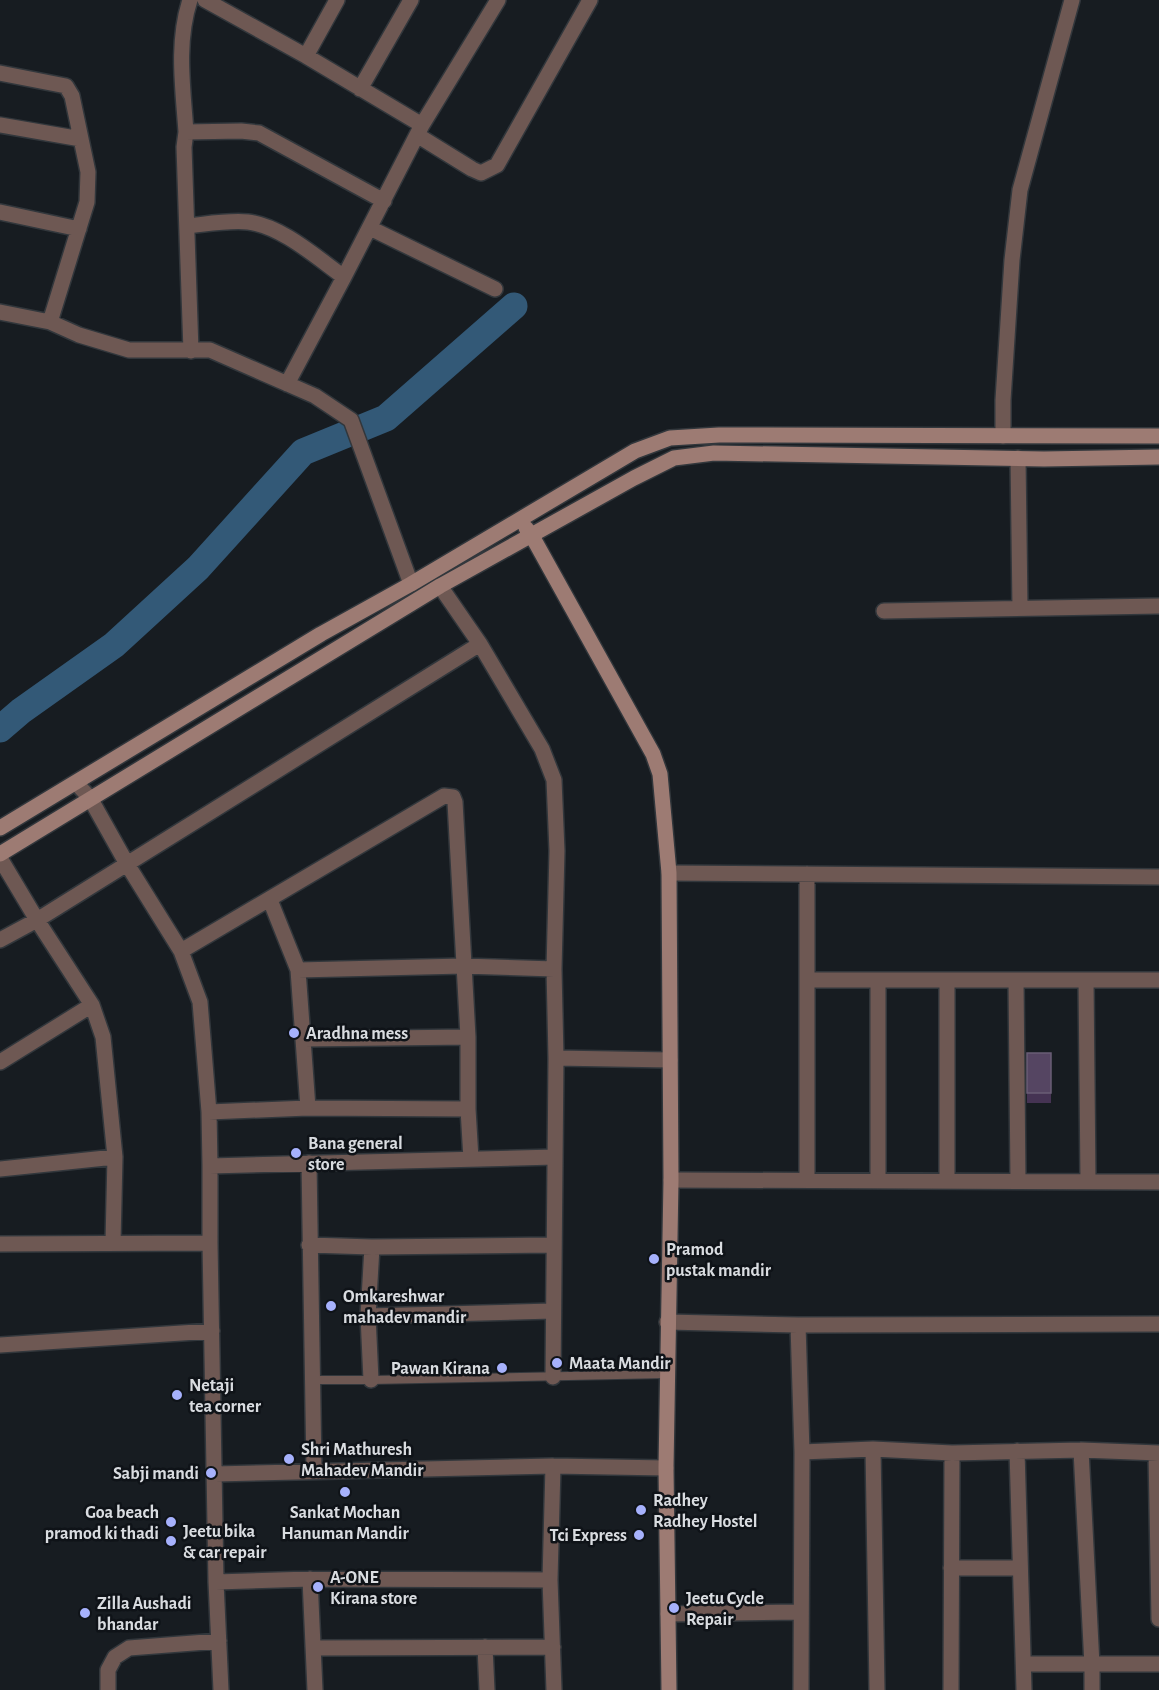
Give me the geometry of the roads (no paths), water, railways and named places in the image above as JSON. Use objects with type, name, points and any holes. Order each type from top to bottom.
[{"type":"street","points":[[190,0],[183,20],[180,44],[186,132],[184,147],[191,351]]},
{"type":"street","points":[[205,0],[360,89],[472,169],[481,172],[496,165],[590,0]]},
{"type":"street","points":[[360,89],[411,0]]},
{"type":"street","points":[[286,384],[370,228],[419,130],[498,0]]},
{"type":"street","points":[[1003,436],[1003,400],[1012,260],[1020,190],[1072,0]]},
{"type":"street","points":[[306,56],[334,1]]},
{"type":"street","points":[[0,73],[66,86],[72,96],[88,172],[87,202],[50,322]]},
{"type":"street","points":[[0,125],[81,139]]},
{"type":"street","points":[[186,132],[259,133],[384,201]]},
{"type":"street","points":[[0,212],[79,229]]},
{"type":"street","points":[[187,226],[247,222],[262,225],[279,232],[344,277]]},
{"type":"street","points":[[370,228],[495,289]]},
{"type":"street","points":[[0,312],[50,322],[79,335],[129,350],[210,350],[315,396],[351,420],[411,584]]},
{"type":"street","points":[[0,828],[321,634],[411,584],[518,519],[635,451],[670,438],[719,435],[1159,436]]},
{"type":"street","points":[[113,1242],[115,1157],[103,1036],[92,1005],[37,920],[0,856],[90,798],[440,586],[674,458],[714,453],[1159,458]]},
{"type":"street","points":[[1018,458],[1020,609]]},
{"type":"street","points":[[518,519],[532,536],[653,754],[660,774],[669,873],[671,1180],[666,1468],[669,1690]]},
{"type":"street","points":[[440,586],[480,644],[542,749],[554,780],[558,851],[554,969],[556,1058],[553,1377]]},
{"type":"street","points":[[884,610],[1159,606]]},
{"type":"street","points":[[0,940],[37,920],[480,644]]},
{"type":"street","points":[[76,783],[90,798],[127,864],[181,951],[200,1002],[209,1112],[216,1582],[221,1690]]},
{"type":"street","points":[[181,951],[444,796],[453,797],[468,1037],[471,1159]]},
{"type":"street","points":[[669,873],[1159,877]]},
{"type":"street","points":[[807,874],[807,1180]]},
{"type":"street","points":[[270,900],[298,970],[308,1108]]},
{"type":"street","points":[[298,970],[464,966],[554,969]]},
{"type":"street","points":[[807,980],[1159,980]]},
{"type":"street","points":[[878,980],[879,1181]]},
{"type":"street","points":[[947,980],[947,1181]]},
{"type":"street","points":[[1016,980],[1018,1181]]},
{"type":"street","points":[[1086,980],[1088,1181]]},
{"type":"street","points":[[0,1062],[92,1005]]},
{"type":"street","points":[[304,1039],[468,1037]]},
{"type":"street","points":[[556,1058],[670,1060]]},
{"type":"street","points":[[209,1112],[308,1108],[468,1109]]},
{"type":"street","points":[[0,1169],[115,1157]]},
{"type":"street","points":[[210,1166],[555,1157]]},
{"type":"street","points":[[309,1163],[314,1470]]},
{"type":"street","points":[[671,1180],[1159,1182]]},
{"type":"street","points":[[0,1244],[210,1243]]},
{"type":"street","points":[[309,1245],[372,1247],[553,1245]]},
{"type":"street","points":[[371,1380],[369,1316],[372,1247]]},
{"type":"street","points":[[369,1316],[552,1311]]},
{"type":"street","points":[[668,1322],[798,1325],[1159,1324]]},
{"type":"street","points":[[798,1325],[802,1452],[801,1690]]},
{"type":"street","points":[[0,1346],[212,1331]]},
{"type":"street","points":[[802,1452],[873,1449],[952,1453],[1081,1450],[1157,1453],[1159,1619]]},
{"type":"street","points":[[873,1449],[878,1690]]},
{"type":"street","points":[[1081,1450],[1092,1690]]},
{"type":"street","points":[[1017,1451],[1023,1690]]},
{"type":"street","points":[[951,1690],[952,1453]]},
{"type":"street","points":[[215,1474],[553,1466],[666,1468]]},
{"type":"street","points":[[553,1466],[550,1580],[554,1690]]},
{"type":"street","points":[[951,1568],[1020,1568]]},
{"type":"street","points":[[216,1582],[310,1579],[550,1580]]},
{"type":"street","points":[[310,1579],[315,1690]]},
{"type":"street","points":[[668,1614],[800,1612]]},
{"type":"street","points":[[108,1690],[108,1670],[115,1657],[129,1648],[219,1641]]},
{"type":"street","points":[[485,1647],[487,1690]]},
{"type":"street","points":[[314,1648],[553,1647]]},
{"type":"street","points":[[1024,1664],[1159,1664]]},
{"type":"lane","points":[[312,1380],[667,1374]]},
{"type":"waterway","points":[[0,729],[21,711],[114,645],[198,568],[303,452],[386,418],[514,306]]},
{"type":"place","name":"Aradhna mess","points":[[294,1033]]},
{"type":"place","name":"Bana general store","points":[[296,1153]]},
{"type":"place","name":"Pramod pustak mandir","points":[[654,1259]]},
{"type":"place","name":"Omkareshwar mahadev mandir","points":[[331,1306]]},
{"type":"place","name":"Maata Mandir","points":[[557,1363]]},
{"type":"place","name":"Pawan Kirana","points":[[502,1368]]},
{"type":"place","name":"Netaji tea corner","points":[[177,1395]]},
{"type":"place","name":"Shri Mathuresh Mahadev Mandir","points":[[289,1459]]},
{"type":"place","name":"Sabji mandi","points":[[211,1473]]},
{"type":"place","name":"Sankat Mochan Hanuman Mandir","points":[[345,1492]]},
{"type":"place","name":"Radhey Radhey Hostel","points":[[641,1510]]},
{"type":"place","name":"Goa beach pramod ki thadi","points":[[171,1522]]},
{"type":"place","name":"Tci Express","points":[[639,1535]]},
{"type":"place","name":"Jeetu bika & car repair","points":[[171,1541]]},
{"type":"place","name":"A-ONE Kirana store","points":[[318,1587]]},
{"type":"place","name":"Jeetu Cycle Repair","points":[[674,1608]]},
{"type":"place","name":"Zilla Aushadi bhandar","points":[[85,1613]]}]
